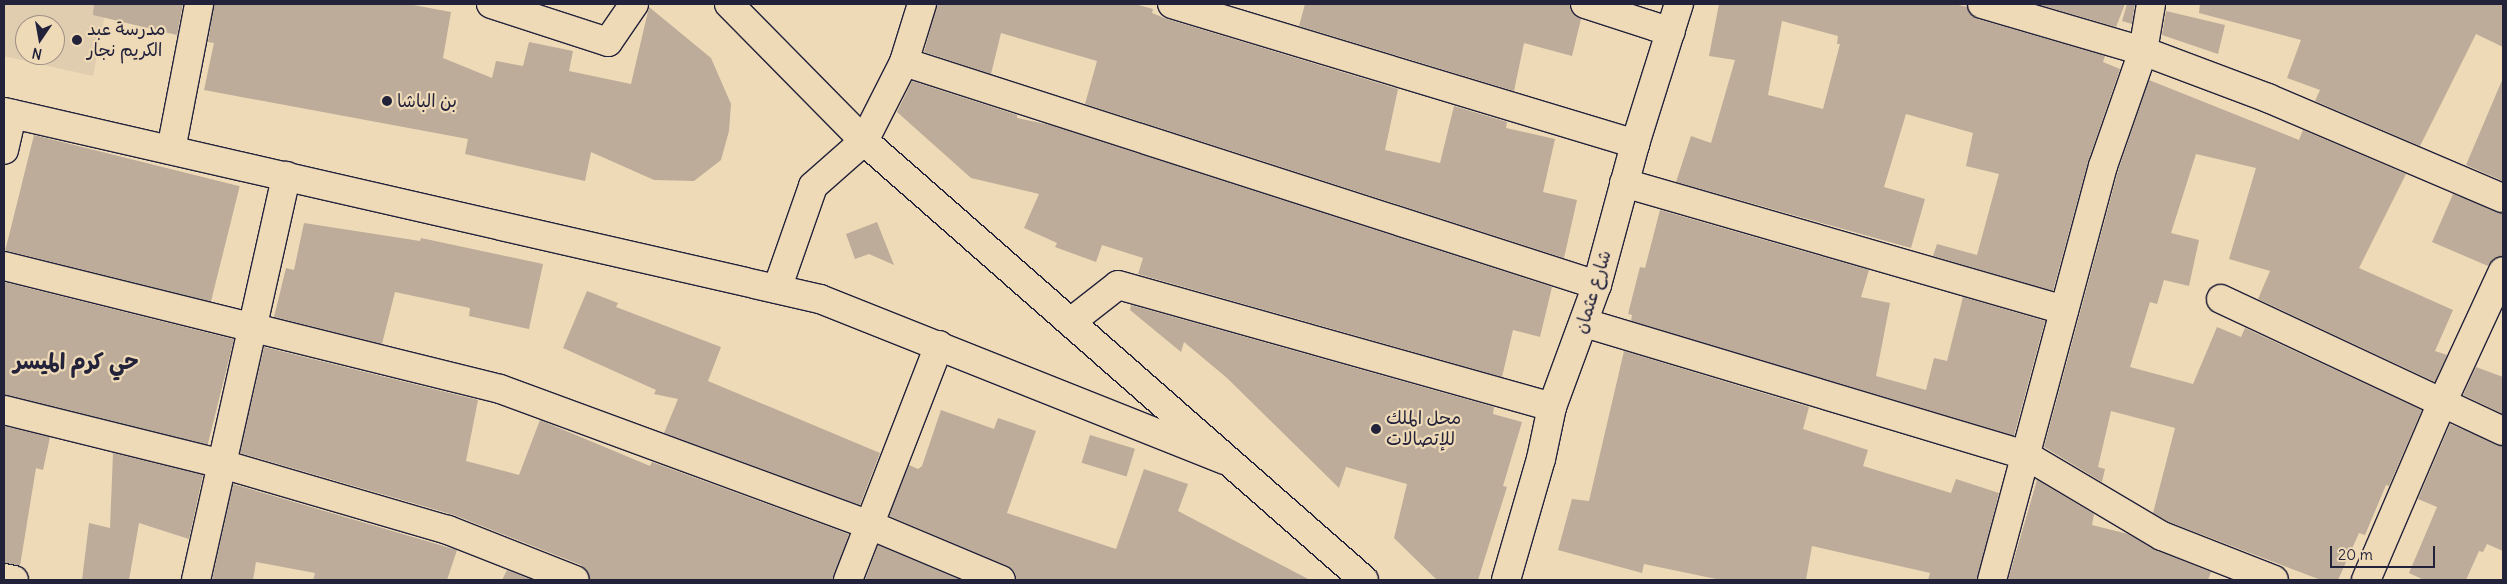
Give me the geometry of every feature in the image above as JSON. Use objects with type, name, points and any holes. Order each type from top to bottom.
[{"type":"street","points":[[171,150],[199,4]]},
{"type":"street","points":[[491,4],[608,42],[634,4]]},
{"type":"street","points":[[777,289],[813,186],[864,141],[904,62],[922,4]]},
{"type":"street","points":[[1172,4],[1635,144]]},
{"type":"street","points":[[1585,4],[1671,32]]},
{"type":"street","name":"شارع عثمان","points":[[1506,580],[1541,459],[1552,407],[1585,323],[1597,285],[1635,144],[1679,4]]},
{"type":"street","points":[[1982,4],[2143,51],[2268,98],[2503,198]]},
{"type":"street","points":[[1992,580],[2104,166],[2143,51],[2151,4]]},
{"type":"street","points":[[734,6],[864,141],[1072,321],[1364,580]]},
{"type":"street","points":[[904,62],[1597,285]]},
{"type":"street","points":[[4,150],[8,113],[820,299],[1231,462]]},
{"type":"street","points":[[196,580],[286,176]]},
{"type":"street","points":[[1624,183],[2064,310]]},
{"type":"street","points":[[4,266],[500,389],[870,525],[1001,580]]},
{"type":"street","points":[[2366,580],[2442,403],[2503,271]]},
{"type":"street","points":[[1072,321],[1118,285],[1552,407]]},
{"type":"street","points":[[2221,299],[2503,431]]},
{"type":"street","points":[[1585,323],[2027,456],[2162,536],[2274,580]]},
{"type":"street","points":[[848,580],[939,345]]},
{"type":"street","points":[[4,410],[222,464],[448,530],[575,580]]},
{"type":"street","points":[[4,578],[14,580]]},
{"type":"shaded area","name":"مدرسة عبد الكريم نجار","points":[[4,4],[107,4],[93,76],[44,65],[65,65],[65,15],[15,15],[15,58],[4,56]]},
{"type":"building","points":[[94,4],[183,4],[177,35],[93,15]]},
{"type":"building","points":[[214,4],[408,4],[451,12],[443,58],[492,78],[496,61],[523,66],[529,42],[573,51],[569,71],[631,84],[649,7],[711,58],[731,104],[729,131],[721,160],[694,181],[654,180],[591,152],[585,181],[465,154],[468,139],[204,90],[214,43],[208,42]]},
{"type":"building","points":[[937,4],[1135,4],[1153,9],[1152,13],[1167,19],[1398,89],[1385,150],[1440,163],[1454,106],[1507,122],[1506,128],[1555,139],[1543,192],[1577,200],[1564,258],[1085,104],[1097,61],[1001,33],[991,74],[924,52]]},
{"type":"building","points":[[1305,4],[1570,4],[1573,14],[1581,19],[1572,56],[1524,43],[1514,91],[1299,26]]},
{"type":"building","points":[[1719,4],[1954,4],[1967,7],[1978,19],[2105,56],[2103,62],[2120,69],[2088,162],[2053,291],[1933,256],[1937,244],[1977,255],[1999,174],[1966,166],[1973,133],[1906,114],[1884,187],[1925,199],[1911,248],[1676,182],[1691,136],[1711,143],[1735,60],[1709,56]],"holes":[[[1782,21],[1838,36],[1837,44],[1840,44],[1823,109],[1768,95]]]},
{"type":"building","points":[[2037,4],[2125,4],[2116,27]]},
{"type":"building","points":[[2127,4],[2135,4],[2132,24],[2122,21]]},
{"type":"building","points":[[2200,4],[2503,4],[2503,47],[2476,34],[2420,146],[2315,101],[2320,90],[2287,78],[2301,40],[2199,13]]},
{"type":"building","points":[[2166,11],[2225,25],[2218,54],[2162,35]]},
{"type":"building","points":[[2503,78],[2503,181],[2466,165]]},
{"type":"building","points":[[2149,80],[2299,140],[2303,130],[2406,174],[2359,268],[2453,310],[2435,351],[2447,355],[2435,382],[2258,299],[2270,271],[2229,259],[2256,168],[2196,154],[2171,233],[2199,240],[2189,286],[2164,280],[2157,304],[2150,302],[2130,367],[2193,384],[2217,327],[2241,337],[2245,328],[2422,410],[2389,486],[2386,485],[2365,535],[2359,533],[2338,580],[2321,580],[2169,522],[2153,513],[2175,428],[2111,411],[2098,467],[2105,469],[2102,482],[2044,447],[2118,171]]},
{"type":"building","points":[[912,81],[1017,115],[1017,118],[1050,125],[1552,287],[1540,337],[1513,330],[1502,377],[1138,274],[1143,258],[1102,245],[1096,262],[1055,247],[1057,243],[1024,228],[1039,194],[971,178],[897,112]]},
{"type":"building","points":[[34,135],[240,186],[211,302],[5,250]]},
{"type":"building","points":[[2453,194],[2503,213],[2503,256],[2494,258],[2488,266],[2432,242]]},
{"type":"building","points":[[1660,210],[1869,270],[1861,297],[1890,303],[1876,376],[1926,390],[1934,358],[1947,361],[1963,297],[2045,321],[2014,436],[1631,321],[1632,315],[1628,314],[1640,267],[1645,268]]},
{"type":"building","points":[[877,222],[894,265],[869,254],[855,259],[846,234]]},
{"type":"building","points":[[304,223],[420,241],[421,238],[543,264],[529,329],[469,316],[470,308],[395,292],[382,344],[274,317],[286,268],[294,270]]},
{"type":"building","points":[[4,282],[234,339],[207,449],[4,398]]},
{"type":"building","points":[[587,291],[618,303],[616,307],[721,347],[708,381],[880,453],[860,505],[664,433],[678,399],[654,394],[656,390],[563,348]]},
{"type":"building","points":[[1131,305],[1494,407],[1493,414],[1522,422],[1503,486],[1507,487],[1478,580],[1437,580],[1394,538],[1407,484],[1346,467],[1339,488],[1227,378],[1184,342],[1181,352],[1130,310]]},
{"type":"building","points":[[264,347],[478,400],[466,461],[519,475],[540,420],[650,466],[652,462],[849,534],[833,580],[590,580],[587,571],[581,565],[454,515],[240,453]]},
{"type":"building","points":[[1624,351],[1809,407],[1803,429],[1868,450],[1863,466],[1951,493],[1956,479],[1999,493],[1977,580],[1928,580],[1930,573],[1812,546],[1806,580],[1721,580],[1644,564],[1642,573],[1558,550],[1572,499],[1589,501]]},
{"type":"building","points":[[2476,367],[2503,377],[2503,414],[2463,395]]},
{"type":"building","points":[[941,410],[994,429],[998,418],[1036,431],[1007,513],[1116,549],[1144,469],[1188,484],[1178,511],[1310,580],[1016,580],[1014,571],[1007,566],[889,516],[909,465],[918,469],[922,466]]},
{"type":"building","points":[[2450,424],[2503,446],[2503,551],[2487,544],[2483,552],[2479,551],[2466,580],[2424,580],[2409,573],[2437,507],[2418,499]]},
{"type":"building","points":[[4,426],[50,437],[43,470],[36,468],[20,566],[4,563]]},
{"type":"building","points":[[1090,435],[1135,449],[1126,476],[1082,463]]},
{"type":"building","points":[[113,453],[203,475],[189,539],[139,523],[129,580],[82,580],[89,523],[110,528]]},
{"type":"building","points":[[2037,480],[2094,514],[2092,525],[2128,534],[2156,550],[2211,572],[2208,580],[2008,580]]},
{"type":"building","points":[[233,484],[457,550],[447,580],[313,580],[315,573],[256,562],[253,580],[212,580]]},
{"type":"building","points":[[878,545],[961,580],[865,580]]},
{"type":"building","points":[[507,570],[533,580],[502,580]]},
{"type":"place","name":"مدرسة عبد الكريم نجار","points":[[77,40]]},
{"type":"place","name":"بن الباشا","points":[[387,101]]},
{"type":"place","name":"محل الملك للإتصالات","points":[[1376,429]]},
{"type":"district","name":"حي كرم الميسر","points":[[76,362]]}]
